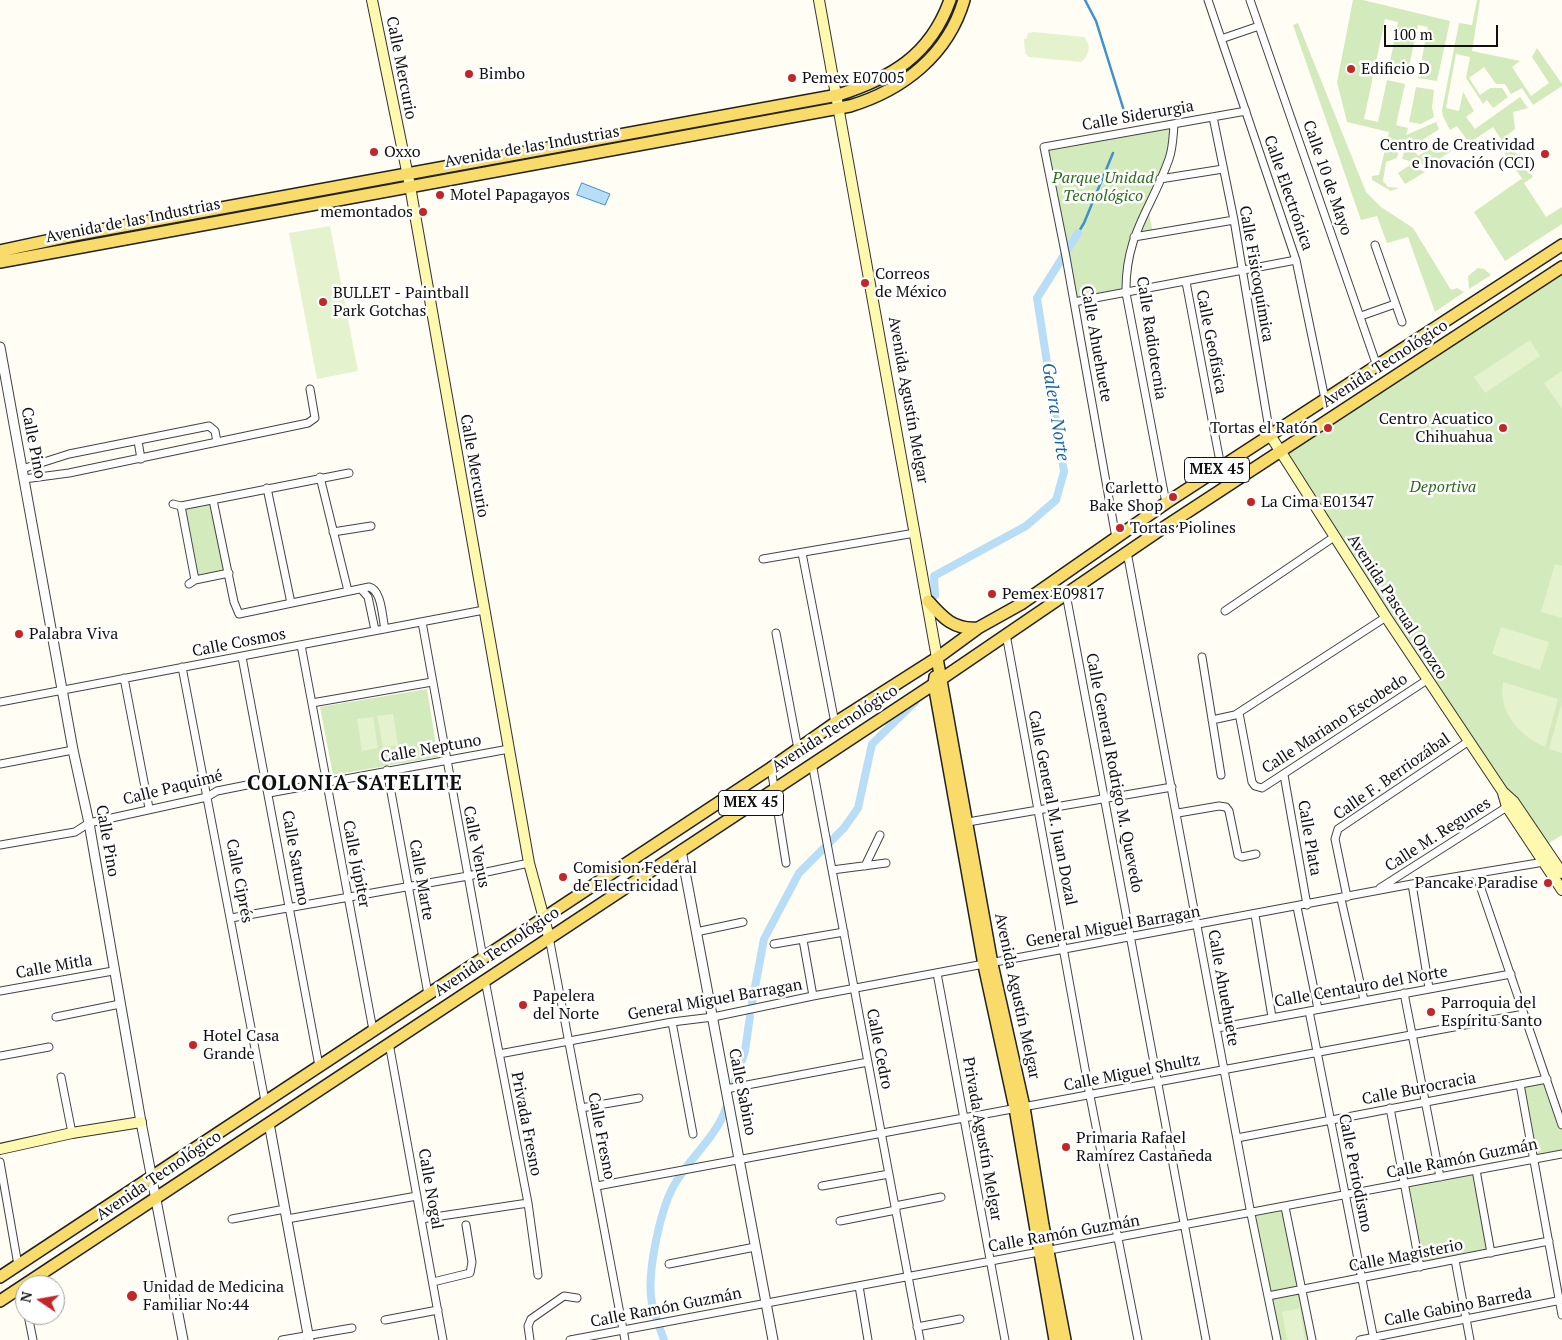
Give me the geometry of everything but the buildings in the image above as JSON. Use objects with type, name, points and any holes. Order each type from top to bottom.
[{"type":"main road","name":"Calle Mercurio","points":[[372,0],[408,180],[529,863],[543,919],[550,937]]},
{"type":"main road","name":"Avenida Agustín Melgar","points":[[819,0],[838,95],[928,600],[937,658],[937,702],[988,964],[1019,1108],[1043,1252],[1055,1340]]},
{"type":"main road","name":"Avenida de las Industrias","points":[[645,137],[838,95],[875,83],[906,63],[934,34],[950,0]]},
{"type":"main road","name":"Avenida de las Industrias","points":[[0,251],[133,225],[408,180],[645,137],[840,108],[876,97],[916,72],[932,57],[945,40],[964,0]]},
{"type":"main road","name":"Avenida de las Industrias","points":[[0,262],[135,237],[408,180]]},
{"type":"main road","points":[[133,225],[135,237]]},
{"type":"main road","name":"Avenida Tecnológico","points":[[0,1277],[771,768],[835,723],[937,658],[978,628],[1021,604],[1166,503],[1562,244]]},
{"type":"main road","name":"Avenida Tecnológico","points":[[40,1275],[937,682],[1127,552],[1562,267]]},
{"type":"main road","name":"Avenida Pascual Orozco","points":[[1270,435],[1386,617],[1503,792],[1562,890]]},
{"type":"main road","points":[[928,600],[949,623],[967,629],[978,628]]},
{"type":"main road","name":"Avenida Agustín Melgar","points":[[937,682],[968,822],[988,964]]},
{"type":"main road","points":[[916,695],[924,696],[937,702]]},
{"type":"main road","name":"Avenida Pascual Orozco","points":[[1511,805],[1562,873]]},
{"type":"main road","points":[[0,1149],[141,1122]]},
{"type":"main road","name":"Avenida Agustín Melgar","points":[[1043,1252],[1065,1340]]},
{"type":"main road","name":"Avenida Tecnológico","points":[[0,1301],[15,1291]]},
{"type":"street","name":"Calle Electrónica","points":[[1208,0],[1296,260],[1325,399]]},
{"type":"street","name":"Calle 10 de Mayo","points":[[1250,0],[1377,366]]},
{"type":"street","points":[[1221,39],[1259,26]]},
{"type":"street","name":"Calle Siderurgia","points":[[1045,155],[1044,147],[1046,145],[1174,125],[1246,111]]},
{"type":"street","name":"Calle Fisicoquímica","points":[[1213,117],[1234,220],[1270,435]]},
{"type":"street","name":"Calle Radiotecnia","points":[[1166,503],[1126,293],[1126,274],[1134,237],[1170,154],[1174,125]]},
{"type":"street","name":"Calle Ahuehuete","points":[[1045,155],[1062,232],[1116,538]]},
{"type":"street","points":[[1160,179],[1224,168]]},
{"type":"street","points":[[1134,237],[1234,220]]},
{"type":"street","points":[[1375,245],[1402,322]]},
{"type":"street","points":[[1074,302],[1296,260]]},
{"type":"street","name":"Calle Geofísica","points":[[1186,282],[1221,467]]},
{"type":"street","points":[[1361,316],[1395,304]]},
{"type":"street","name":"Calle Pino","points":[[0,347],[73,750],[89,823],[141,1122],[157,1197],[183,1340]]},
{"type":"street","points":[[24,479],[69,473],[141,459],[312,421],[315,418],[310,389]]},
{"type":"street","points":[[22,469],[69,454],[209,426],[215,431],[217,442]]},
{"type":"street","points":[[138,441],[141,459]]},
{"type":"street","points":[[54,460],[57,474]]},
{"type":"street","points":[[173,504],[181,506],[320,477],[349,473]]},
{"type":"street","points":[[320,477],[348,592]]},
{"type":"street","points":[[267,488],[291,603]]},
{"type":"street","points":[[213,500],[238,612],[245,614],[370,587],[375,590],[385,628]]},
{"type":"street","points":[[181,506],[192,582],[229,573]]},
{"type":"street","points":[[333,532],[370,526]]},
{"type":"street","points":[[763,560],[915,533]]},
{"type":"street","points":[[1225,611],[1334,537]]},
{"type":"street","name":"Calle Ahuehuete","points":[[1127,552],[1178,813],[1251,1214],[1277,1340]]},
{"type":"street","points":[[802,553],[835,723]]},
{"type":"street","points":[[361,588],[368,597],[375,630]]},
{"type":"street","name":"Calle General Rodrigo M. Quevedo","points":[[1066,594],[1206,1340]]},
{"type":"street","name":"Calle Cosmos","points":[[0,702],[484,610]]},
{"type":"street","points":[[1212,720],[1239,713],[1386,617]]},
{"type":"street","name":"Calle Venus","points":[[422,622],[483,958]]},
{"type":"street","points":[[776,632],[798,749]]},
{"type":"street","name":"Calle General M. Juan Dozal","points":[[1006,634],[1065,950],[1090,1096],[1138,1340]]},
{"type":"street","name":"Calle Júpiter","points":[[301,645],[373,1030]]},
{"type":"street","name":"Calle Saturno","points":[[242,657],[267,781],[319,1066]]},
{"type":"street","points":[[1202,657],[1221,775]]},
{"type":"street","name":"Calle Ciprés","points":[[182,667],[231,918],[264,1101]]},
{"type":"street","points":[[124,678],[149,808]]},
{"type":"street","name":"Calle Mariano Escobedo","points":[[1239,713],[1252,782],[1257,787],[1264,787],[1428,680]]},
{"type":"street","points":[[312,703],[432,682]]},
{"type":"street","name":"Calle F. Berriozábal","points":[[1364,1000],[1344,898],[1335,839],[1338,829],[1468,741]]},
{"type":"street","name":"Calle Neptuno","points":[[269,794],[387,770],[509,749]]},
{"type":"street","points":[[0,764],[73,750]]},
{"type":"street","name":"Calle Cedro","points":[[812,763],[920,1340]]},
{"type":"street","points":[[771,768],[786,863]]},
{"type":"street","name":"Calle Marte","points":[[387,770],[428,994]]},
{"type":"street","name":"Calle Plata","points":[[1284,775],[1307,905]]},
{"type":"street","name":"Calle Paquimé","points":[[0,845],[76,832],[89,823],[149,808],[207,797],[217,791],[267,781]]},
{"type":"street","points":[[968,822],[1172,787]]},
{"type":"street","name":"Calle M. Regunes","points":[[1376,891],[1511,805]]},
{"type":"street","points":[[1178,813],[1219,806],[1226,807],[1238,855],[1242,857],[1256,854]]},
{"type":"street","points":[[865,866],[880,835]]},
{"type":"street","name":"Calle Sabino","points":[[681,850],[773,1340]]},
{"type":"street","name":"General Miguel Barragan","points":[[499,1054],[672,1022],[713,1017],[854,988],[1255,915],[1412,884],[1544,862]]},
{"type":"street","points":[[231,918],[468,876],[529,863]]},
{"type":"street","points":[[832,870],[886,863]]},
{"type":"street","points":[[1476,874],[1562,1125]]},
{"type":"street","points":[[1412,884],[1429,988]]},
{"type":"street","points":[[1297,907],[1318,1009]]},
{"type":"street","points":[[1255,915],[1272,1017]]},
{"type":"street","points":[[696,932],[743,922]]},
{"type":"street","points":[[774,944],[844,932]]},
{"type":"street","name":"Calle Fresno","points":[[550,937],[625,1340]]},
{"type":"street","points":[[803,940],[814,996]]},
{"type":"street","name":"Calle Mitla","points":[[0,991],[114,971]]},
{"type":"street","name":"Privada Agustín Melgar","points":[[937,973],[1005,1340]]},
{"type":"street","name":"Calle Centauro del Norte","points":[[1217,1028],[1511,974]]},
{"type":"street","name":"Privada Fresno","points":[[485,980],[528,1203],[538,1275]]},
{"type":"street","points":[[1404,993],[1440,1177]]},
{"type":"street","points":[[56,1017],[120,1004]]},
{"type":"street","name":"Calle Periodismo","points":[[1309,1010],[1374,1339]]},
{"type":"street","name":"Calle Miguel Shultz","points":[[597,1186],[1524,1014]]},
{"type":"street","points":[[672,1022],[693,1134]]},
{"type":"street","name":"Calle Nogal","points":[[389,1043],[443,1340]]},
{"type":"street","points":[[0,1056],[48,1047]]},
{"type":"street","points":[[726,1089],[868,1062]]},
{"type":"street","points":[[61,1077],[72,1134]]},
{"type":"street","name":"Calle Burocracia","points":[[1237,1138],[1547,1079]]},
{"type":"street","points":[[1520,1084],[1548,1241],[1561,1300],[1562,1315]]},
{"type":"street","points":[[581,1108],[639,1098]]},
{"type":"street","points":[[1390,1108],[1420,1267]]},
{"type":"street","points":[[269,1123],[309,1338]]},
{"type":"street","name":"Calle Ramón Guzmán","points":[[570,1340],[1251,1214],[1562,1154]]},
{"type":"street","points":[[0,1162],[4,1203],[18,1265]]},
{"type":"street","points":[[1476,1170],[1491,1253]]},
{"type":"street","points":[[822,1186],[889,1174]]},
{"type":"street","points":[[287,1219],[417,1196]]},
{"type":"street","points":[[840,1221],[941,1197]]},
{"type":"street","points":[[421,1219],[528,1203]]},
{"type":"street","points":[[1285,1207],[1312,1340]]},
{"type":"street","points":[[232,1219],[285,1209]]},
{"type":"street","points":[[433,1282],[470,1273],[472,1262],[466,1225]]},
{"type":"street","name":"Calle Magisterio","points":[[1268,1296],[1548,1241]]},
{"type":"street","points":[[669,1264],[756,1247]]},
{"type":"street","points":[[1454,1260],[1470,1340]]},
{"type":"street","points":[[860,1286],[868,1340]]},
{"type":"street","points":[[530,1340],[528,1326],[530,1320],[564,1296],[577,1298]]},
{"type":"street","name":"Calle Gabino Barreda","points":[[1360,1340],[1374,1339],[1561,1300]]},
{"type":"street","points":[[385,1320],[438,1310]]},
{"type":"street","points":[[917,1327],[960,1318]]},
{"type":"street","points":[[30,1325],[33,1340]]},
{"type":"street","points":[[282,1340],[309,1338],[352,1328]]},
{"type":"green space","points":[[1353,0],[1363,0],[1450,21],[1437,81],[1418,78],[1428,27],[1418,25],[1407,75],[1388,72],[1398,22],[1385,19],[1364,119],[1378,122],[1387,80],[1405,84],[1396,125],[1408,128],[1406,135],[1436,122],[1439,129],[1412,147],[1418,156],[1441,142],[1446,150],[1449,148],[1451,151],[1429,166],[1402,159],[1404,152],[1399,150],[1397,158],[1386,162],[1383,181],[1388,187],[1399,188],[1391,191],[1372,180],[1372,176],[1379,175],[1389,132],[1347,122],[1337,82]]},
{"type":"green space","points":[[1477,0],[1480,0],[1472,51],[1520,61],[1512,67],[1531,96],[1549,83],[1532,57],[1537,48],[1562,84],[1562,86],[1533,105],[1522,88],[1511,94],[1505,84],[1496,84],[1484,67],[1469,78],[1480,95],[1490,88],[1502,88],[1508,97],[1493,108],[1487,100],[1483,104],[1466,78],[1470,57],[1456,54],[1446,108],[1459,111],[1463,92],[1474,111],[1466,117],[1475,129],[1520,97],[1528,108],[1513,112],[1515,129],[1505,137],[1533,177],[1524,183],[1546,217],[1562,207],[1562,224],[1505,261],[1474,212],[1521,179],[1523,180],[1497,142],[1501,139],[1493,127],[1469,143],[1457,126],[1450,130],[1442,110],[1459,23],[1472,25]]},
{"type":"green space","points":[[1298,23],[1366,192],[1381,207],[1413,228],[1451,290],[1457,288],[1464,292],[1435,312],[1408,237],[1387,243],[1377,216],[1361,220],[1293,25]]},
{"type":"green space","points":[[1028,33],[1084,37],[1089,47],[1088,54],[1081,62],[1029,57],[1025,53],[1024,39],[1026,39]]},
{"type":"green space","points":[[1416,87],[1434,90],[1432,107],[1434,117],[1421,124],[1409,122]]},
{"type":"green space","name":"Parque Unidad Tecnológico","points":[[1176,125],[1172,158],[1146,214],[1149,213],[1153,233],[1137,236],[1130,259],[1126,293],[1076,300],[1045,147]]},
{"type":"green space","points":[[1410,165],[1425,172],[1405,184],[1398,173]]},
{"type":"green space","name":"BULLET - Paintball Park Gotchas","points":[[330,226],[358,371],[317,379],[289,233]]},
{"type":"green space","name":"Deportiva","points":[[1562,267],[1562,835],[1544,846],[1280,452]]},
{"type":"green space","points":[[1478,268],[1484,269],[1491,275],[1469,289],[1468,276]]},
{"type":"green space","points":[[1530,340],[1540,356],[1485,393],[1474,377]]},
{"type":"green space","points":[[1562,371],[1562,409],[1544,383]]},
{"type":"green space","points":[[213,500],[229,573],[195,580],[181,506]]},
{"type":"green space","points":[[1555,564],[1562,566],[1562,618],[1541,612]]},
{"type":"green space","points":[[1501,627],[1549,642],[1540,670],[1492,654]]},
{"type":"green space","points":[[1503,682],[1558,699],[1545,747],[1527,736],[1512,722],[1504,704]]},
{"type":"green space","points":[[427,689],[438,757],[333,775],[320,707]]},
{"type":"green space","points":[[1562,702],[1562,753],[1549,749]]},
{"type":"green space","points":[[393,714],[398,745],[383,747],[377,716]]},
{"type":"green space","points":[[373,717],[378,748],[362,751],[357,719]]},
{"type":"green space","points":[[1547,1079],[1562,1125],[1562,1154],[1533,1160],[1520,1084]]},
{"type":"green space","points":[[1476,1170],[1491,1253],[1420,1267],[1404,1184]]},
{"type":"green space","points":[[1285,1207],[1312,1340],[1277,1340],[1251,1214]]},
{"type":"green space","points":[[1300,1308],[1305,1340],[1287,1340],[1282,1312]]},
{"type":"water","points":[[582,183],[610,194],[605,205],[577,195]]},
{"type":"waterway","points":[[1085,0],[1096,21],[1125,114]]},
{"type":"waterway","points":[[1078,233],[1113,153]]},
{"type":"waterway","name":"Galera Norte","points":[[935,595],[934,576],[1026,526],[1056,500],[1064,472],[1037,298],[1078,233]]},
{"type":"waterway","name":"Galera Norte","points":[[752,1003],[764,939],[799,873],[844,828],[858,808],[872,744],[915,702]]},
{"type":"waterway","name":"Galera Norte","points":[[735,1081],[745,1051],[750,1016]]},
{"type":"waterway","name":"Galera Norte","points":[[664,1340],[653,1308],[651,1291],[655,1244],[663,1212],[679,1177],[716,1129],[726,1108]]},
{"type":"place","name":"Edificio D","points":[[1351,69]]},
{"type":"place","name":"Bimbo","points":[[469,74]]},
{"type":"place","name":"Pemex E07005","points":[[792,78]]},
{"type":"place","name":"Oxxo","points":[[374,152]]},
{"type":"place","name":"Centro de Creatividad e Inovación (CCI)","points":[[1545,154]]},
{"type":"place","name":"Motel Papagayos","points":[[440,195]]},
{"type":"place","name":"memontados","points":[[423,212]]},
{"type":"place","name":"Correos de México","points":[[865,283]]},
{"type":"place","name":"BULLET - Paintball Park Gotchas","points":[[323,302]]},
{"type":"place","name":"Tortas el Ratón","points":[[1328,428]]},
{"type":"place","name":"Centro Acuatico Chihuahua","points":[[1503,428]]},
{"type":"place","name":"Carletto Bake Shop","points":[[1173,497]]},
{"type":"place","name":"La Cima E01347","points":[[1251,502]]},
{"type":"place","name":"Tortas Piolines","points":[[1120,528]]},
{"type":"place","name":"Pemex E09817","points":[[992,594]]},
{"type":"place","name":"Palabra Viva","points":[[19,634]]},
{"type":"place","name":"Comision Federal de Electricidad","points":[[563,877]]},
{"type":"place","name":"Pancake Paradise","points":[[1548,883]]},
{"type":"place","name":"Papelera del Norte","points":[[523,1005]]},
{"type":"place","name":"Parroquia del Espíritu Santo","points":[[1431,1012]]},
{"type":"place","name":"Hotel Casa Grande","points":[[193,1045]]},
{"type":"place","name":"Primaria Rafael Ramírez Castañeda","points":[[1066,1147]]},
{"type":"place","name":"Unidad de Medicina Familiar No:44","points":[[132,1296]]},
{"type":"district","name":"COLONIA SATELITE","points":[[355,784]]}]
